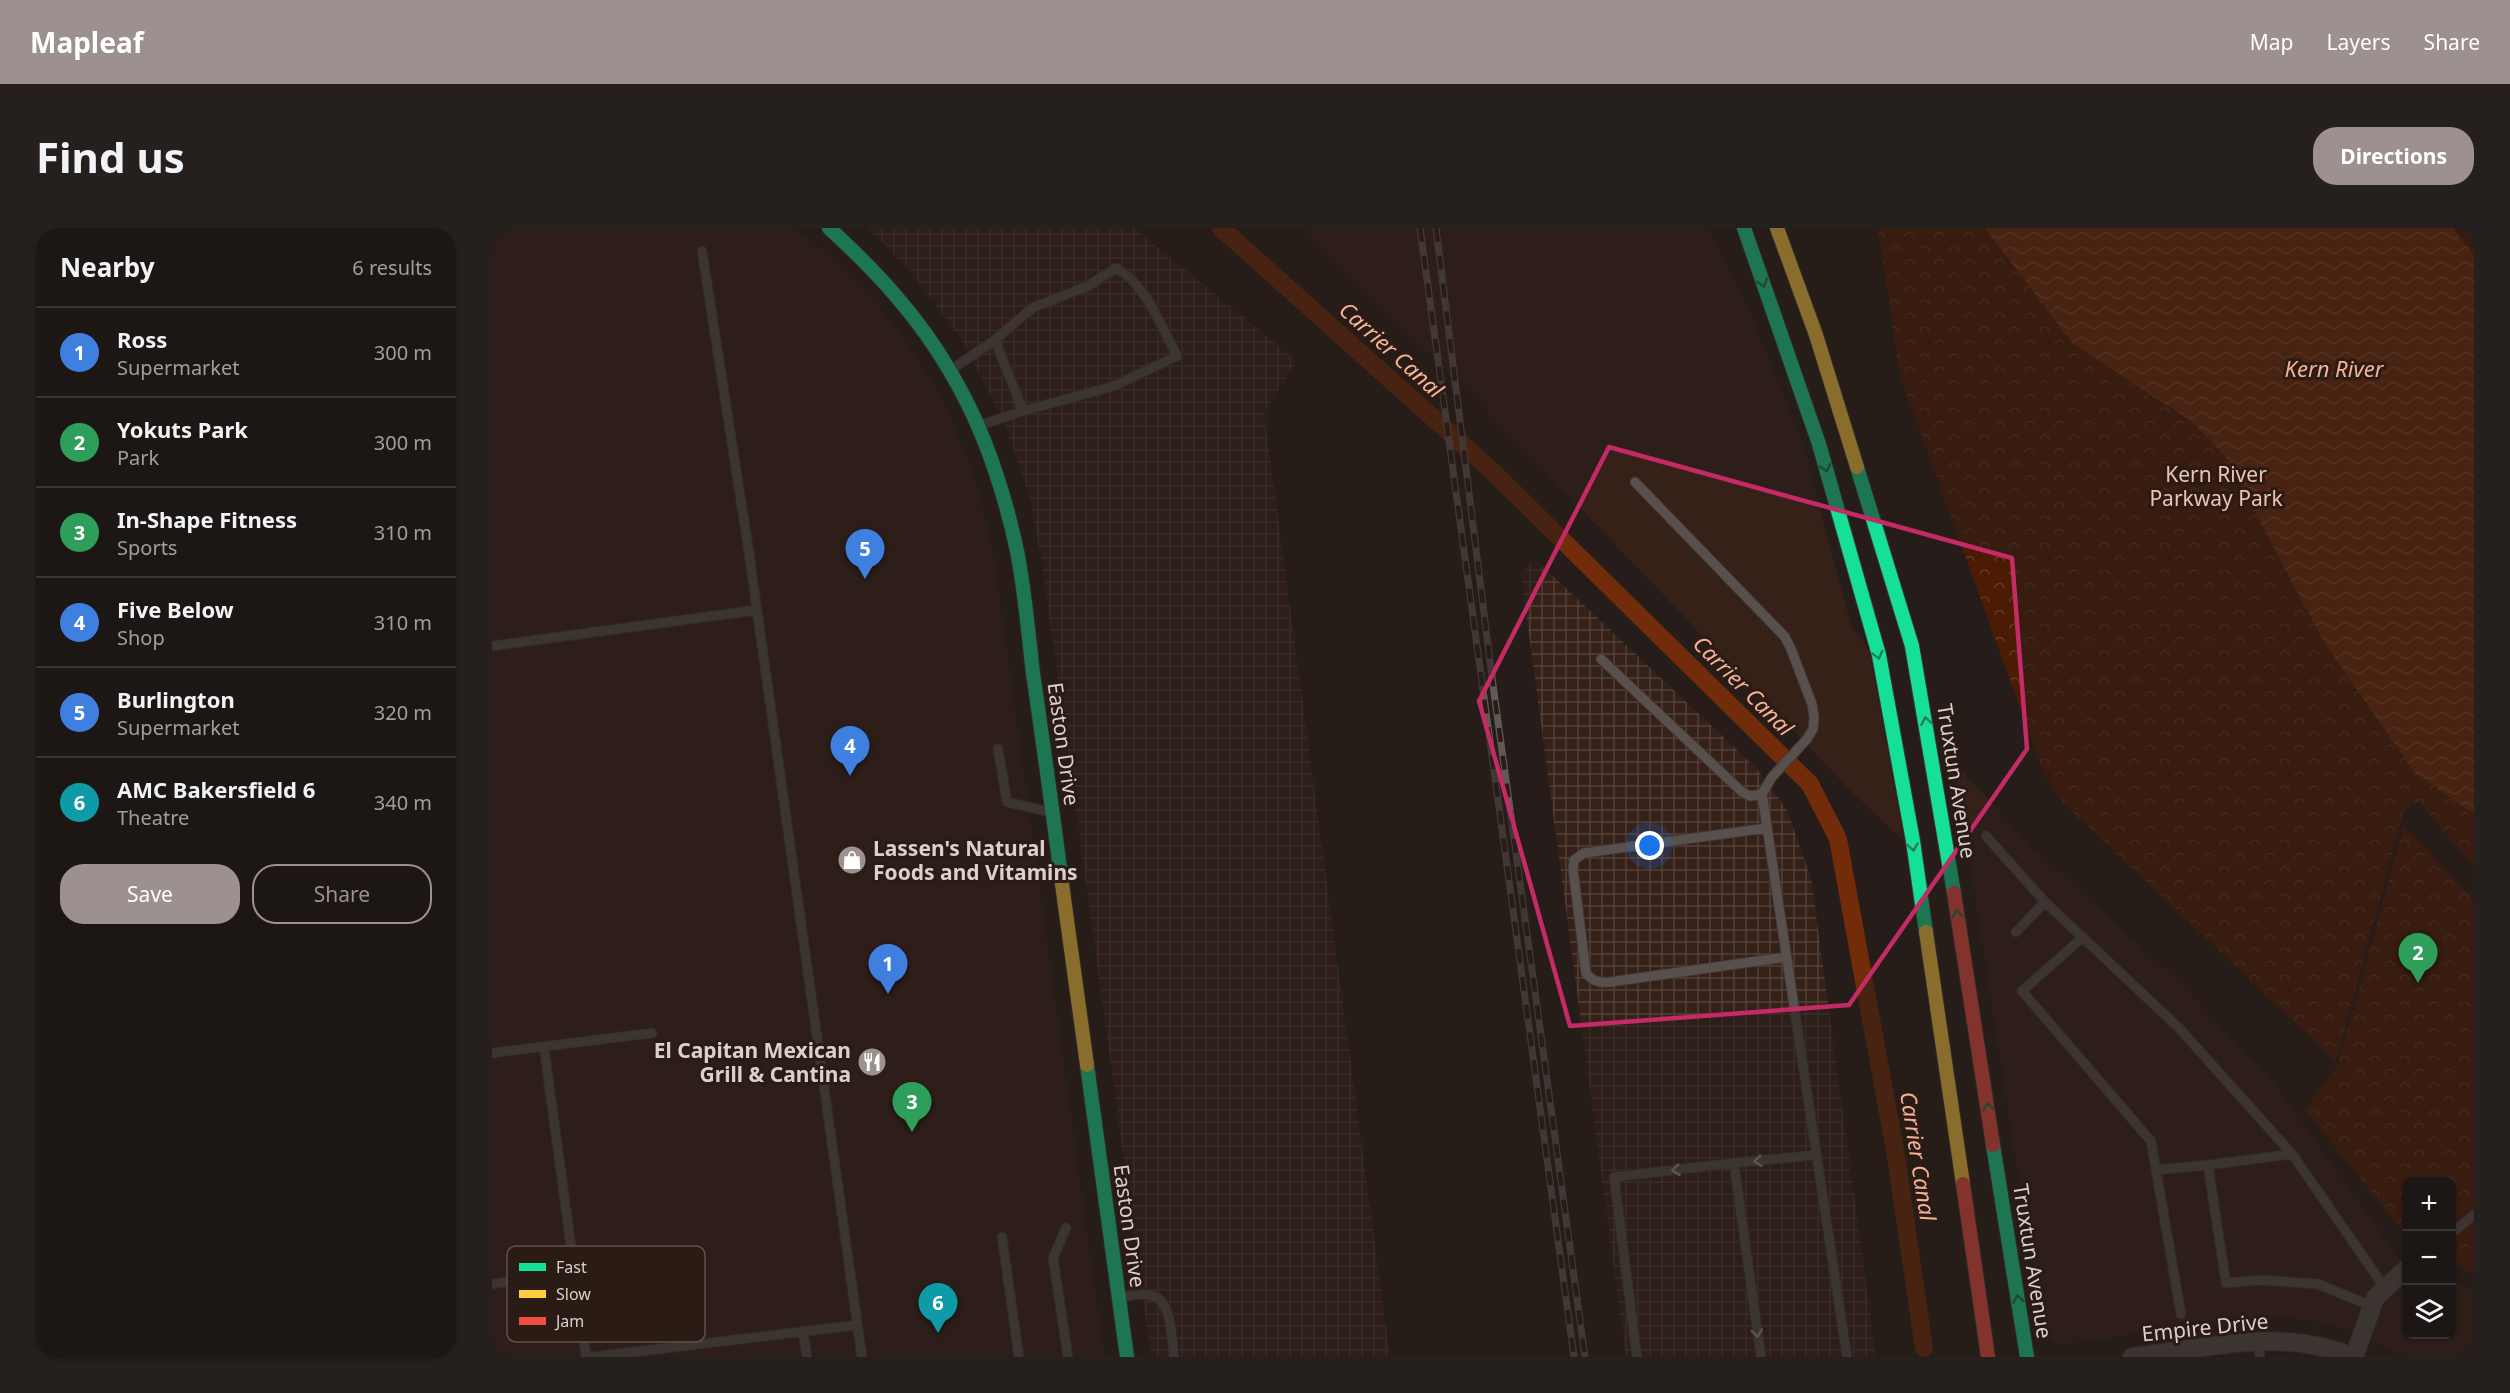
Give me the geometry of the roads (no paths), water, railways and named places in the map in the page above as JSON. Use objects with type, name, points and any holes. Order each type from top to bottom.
[{"type":"main road","name":"Easton Drive","points":[[829,228],[881,277],[906,305],[950,370],[979,426],[1007,506],[1017,552],[1127,1357]]},
{"type":"main road","points":[[1744,228],[1820,444],[1879,655],[1913,841],[1988,1357]]},
{"type":"main road","name":"Truxtun Avenue","points":[[1777,228],[1816,335],[1912,646],[1928,730],[2027,1357]]},
{"type":"street","points":[[2353,1357],[2375,1298],[2402,1273]]},
{"type":"street","name":"Empire Drive","points":[[2132,1357],[2259,1349],[2285,1341],[2313,1345],[2353,1357]]},
{"type":"lane","points":[[702,251],[757,609],[862,1357]]},
{"type":"lane","points":[[950,370],[994,340],[1032,308],[1088,286],[1116,268],[1129,275],[1150,306],[1177,356],[1114,386],[1023,411],[979,426]]},
{"type":"lane","points":[[994,340],[1023,411]]},
{"type":"lane","points":[[1635,482],[1785,637],[1812,704],[1813,729],[1807,739],[1772,777],[1762,794],[1847,1357]]},
{"type":"lane","points":[[492,646],[757,609]]},
{"type":"lane","points":[[1601,659],[1742,792],[1750,796],[1762,794]]},
{"type":"lane","points":[[998,749],[1007,802],[1053,813]]},
{"type":"lane","points":[[1767,828],[1584,853],[1578,856],[1574,860],[1573,869],[1587,973],[1591,979],[1610,982],[1786,957]]},
{"type":"lane","points":[[1986,836],[2045,902],[2179,1028],[2292,1154],[2385,1288]]},
{"type":"lane","points":[[2016,932],[2045,902]]},
{"type":"lane","points":[[2083,937],[2022,991],[2151,1141],[2181,1314]]},
{"type":"lane","points":[[492,1053],[652,1034]]},
{"type":"lane","points":[[544,1047],[571,1246]]},
{"type":"lane","points":[[2156,1170],[2292,1154]]},
{"type":"lane","points":[[1637,1357],[1614,1178],[1816,1155]]},
{"type":"lane","points":[[1734,1163],[1761,1357]]},
{"type":"lane","points":[[2208,1165],[2226,1283],[2260,1280],[2318,1284],[2371,1306]]},
{"type":"lane","points":[[2454,1231],[2474,1215]]},
{"type":"lane","points":[[1066,1228],[1053,1258],[1068,1357]]},
{"type":"lane","points":[[1002,1237],[1019,1357]]},
{"type":"lane","points":[[492,1284],[507,1282]]},
{"type":"lane","points":[[1119,1298],[1148,1294],[1160,1298],[1166,1306],[1174,1357]]},
{"type":"lane","points":[[592,1357],[857,1325]]},
{"type":"lane","points":[[803,1332],[807,1357]]},
{"type":"lane","points":[[584,1342],[586,1357]]},
{"type":"water","name":"Kern River","points":[[1985,228],[2453,228],[2474,256],[2474,814],[2415,773],[2324,642],[2225,456],[2190,420],[2073,344]]},
{"type":"waterway","name":"Carrier Canal","points":[[1221,228],[1490,469],[1810,784],[1838,839],[1895,1150],[1924,1348]]},
{"type":"railway","points":[[1420,228],[1574,1357]]},
{"type":"railway","points":[[1436,228],[1493,685],[1585,1357]]},
{"type":"place","name":"Burlington","points":[[865,579]]},
{"type":"place","name":"Five Below","points":[[850,776]]},
{"type":"place","name":"Lassen's Natural Foods and Vitamins","points":[[852,860]]},
{"type":"place","name":"Yokuts Park","points":[[2418,983]]},
{"type":"place","name":"Ross","points":[[888,994]]},
{"type":"place","name":"El Capitan Mexican Grill & Cantina","points":[[872,1062]]},
{"type":"place","name":"In-Shape Fitness","points":[[912,1132]]},
{"type":"place","name":"AMC Bakersfield 6","points":[[938,1333]]},
{"type":"park label","name":"Kern River Parkway Park","points":[[2216,486]]}]
